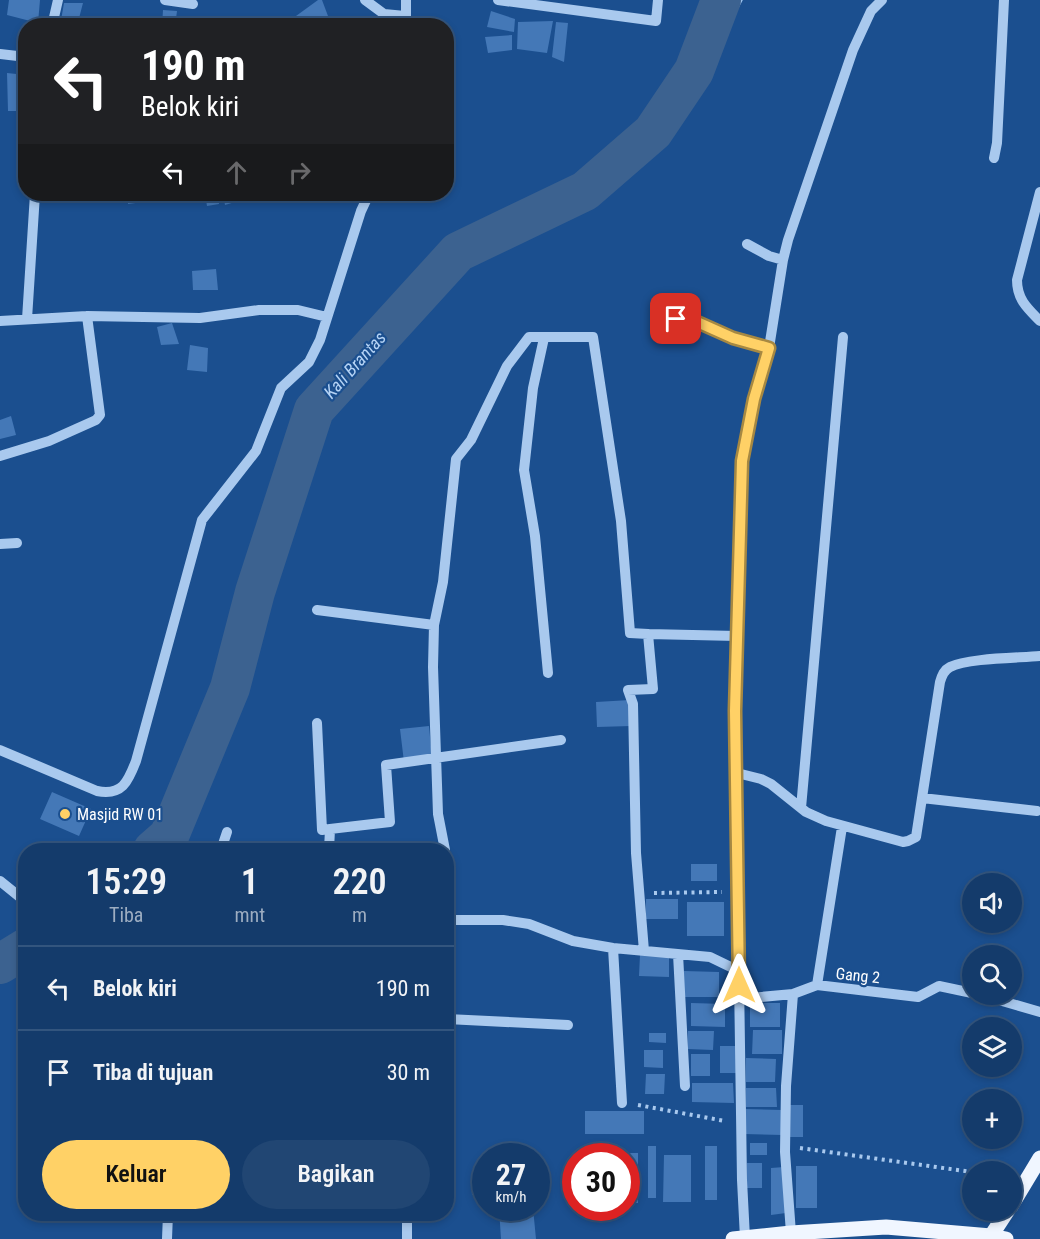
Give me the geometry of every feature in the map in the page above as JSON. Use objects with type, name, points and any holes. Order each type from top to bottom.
[{"type":"main road","points":[[1022,1188],[1040,1158]]},
{"type":"main road","points":[[739,1238],[886,1227],[996,1238],[1003,1221]]},
{"type":"street","points":[[54,18],[57,0]]},
{"type":"street","points":[[165,0],[193,4]]},
{"type":"street","points":[[365,0],[384,14],[397,18]]},
{"type":"street","points":[[405,0],[406,18]]},
{"type":"street","points":[[498,0],[580,5],[656,21],[658,0]]},
{"type":"street","points":[[739,1238],[741,1124],[735,711],[742,461],[754,399],[769,348],[783,260],[801,196],[853,50],[871,11],[882,0]]},
{"type":"street","points":[[994,158],[997,142],[1004,0]]},
{"type":"street","points":[[0,54],[18,56]]},
{"type":"street","points":[[1040,192],[1017,280],[1019,296],[1040,321]]},
{"type":"street","points":[[27,319],[35,201]]},
{"type":"street","points":[[0,750],[97,791],[113,793],[130,778],[202,520],[256,451],[282,388],[309,362],[320,340],[366,201]]},
{"type":"street","points":[[747,244],[769,256],[783,260]]},
{"type":"street","points":[[0,321],[87,316],[200,318],[259,310],[298,310],[327,317]]},
{"type":"street","points":[[0,456],[49,441],[96,420],[100,415],[87,316]]},
{"type":"street","points":[[674,324],[679,316],[686,317],[733,338],[769,348]]},
{"type":"street","points":[[444,843],[438,814],[433,667],[434,625],[443,582],[446,536],[456,459],[471,440],[507,366],[529,337],[593,337],[621,521],[630,633],[737,636]]},
{"type":"street","points":[[801,808],[843,337]]},
{"type":"street","points":[[544,338],[533,388],[524,470],[534,536],[548,673]]},
{"type":"street","points":[[0,544],[17,543]]},
{"type":"street","points":[[317,609],[434,625]]},
{"type":"street","points":[[644,951],[634,802],[636,768],[633,704],[628,690],[653,689],[648,634]]},
{"type":"street","points":[[737,773],[771,784],[801,808],[818,818],[842,827],[909,841],[916,837],[939,681],[944,671],[951,666],[969,662],[1040,656]]},
{"type":"street","points":[[317,723],[322,830],[390,822],[386,765],[561,740]]},
{"type":"street","points":[[922,798],[1037,811]]},
{"type":"street","points":[[817,985],[842,827]]},
{"type":"street","points":[[329,843],[330,829]]},
{"type":"street","points":[[223,843],[226,832]]},
{"type":"street","points":[[0,881],[18,896]]},
{"type":"street","points":[[454,920],[503,920],[529,924],[573,941],[613,948],[710,957],[739,971]]},
{"type":"street","points":[[613,948],[622,1103]]},
{"type":"street","points":[[678,954],[685,1086]]},
{"type":"street","name":"Gang 2","points":[[739,999],[793,994],[817,985],[918,997],[939,986],[962,991]]},
{"type":"street","points":[[791,1233],[785,1146],[786,1086],[793,994]]},
{"type":"street","points":[[1016,1005],[1040,1012]]},
{"type":"street","points":[[454,1019],[568,1025]]},
{"type":"street","points":[[167,1239],[168,1221]]},
{"type":"street","points":[[407,1221],[407,1239]]},
{"type":"path","points":[[639,894],[738,891]]},
{"type":"path","points":[[622,1103],[741,1124]]},
{"type":"path","points":[[785,1146],[962,1171]]},
{"type":"water","points":[[701,0],[742,0],[710,60],[688,53]]},
{"type":"building","points":[[9,0],[40,0],[38,18],[19,18],[7,15]]},
{"type":"building","points":[[318,0],[322,0],[328,16],[325,18],[297,18],[296,16]]},
{"type":"building","points":[[64,3],[83,3],[79,18],[61,18]]},
{"type":"building","points":[[163,10],[177,11],[176,18],[162,18]]},
{"type":"building","points":[[491,11],[515,19],[514,32],[487,27]]},
{"type":"building","points":[[553,21],[547,53],[517,49],[518,22]]},
{"type":"building","points":[[556,22],[568,23],[564,62],[552,57]]},
{"type":"building","points":[[512,35],[512,50],[488,53],[485,37]]},
{"type":"building","points":[[7,73],[18,74],[18,111],[8,111]]},
{"type":"building","points":[[56,201],[91,201],[91,202]]},
{"type":"building","points":[[128,201],[143,201],[143,202],[128,204]]},
{"type":"building","points":[[206,201],[219,201],[219,204],[207,206]]},
{"type":"building","points":[[224,201],[235,201],[235,202],[225,205]]},
{"type":"building","points":[[216,269],[218,290],[193,290],[192,271]]},
{"type":"building","points":[[172,323],[179,344],[161,345],[157,327]]},
{"type":"building","points":[[190,345],[208,348],[207,372],[187,370]]},
{"type":"building","points":[[11,416],[16,435],[0,439],[0,420]]},
{"type":"building","points":[[630,700],[631,726],[597,727],[596,702]]},
{"type":"building","points":[[429,726],[432,758],[404,762],[400,729]]},
{"type":"building","name":"Masjid RW 01","points":[[52,792],[91,809],[79,836],[40,819]]},
{"type":"building","points":[[691,864],[717,864],[717,881],[691,881]]},
{"type":"building","points":[[646,899],[678,899],[678,919],[646,919]]},
{"type":"building","points":[[687,902],[724,902],[724,936],[687,936]]},
{"type":"building","points":[[640,955],[669,955],[669,977],[639,976]]},
{"type":"building","points":[[684,971],[719,972],[719,997],[684,997]]},
{"type":"building","points":[[691,1003],[725,1004],[725,1027],[691,1026]]},
{"type":"building","points":[[750,1003],[780,1003],[780,1027],[750,1027]]},
{"type":"building","points":[[753,1030],[782,1030],[782,1054],[752,1054]]},
{"type":"building","points":[[688,1031],[714,1031],[713,1050],[688,1049]]},
{"type":"building","points":[[649,1033],[666,1033],[666,1043],[649,1042]]},
{"type":"building","points":[[720,1046],[736,1046],[736,1073],[720,1073]]},
{"type":"building","points":[[644,1050],[663,1050],[663,1068],[644,1067]]},
{"type":"building","points":[[691,1054],[710,1054],[710,1076],[691,1076]]},
{"type":"building","points":[[746,1058],[776,1059],[775,1082],[746,1082]]},
{"type":"building","points":[[646,1074],[665,1074],[664,1094],[645,1094]]},
{"type":"building","points":[[692,1083],[733,1083],[734,1103],[692,1102]]},
{"type":"building","points":[[746,1088],[776,1088],[777,1107],[746,1107]]},
{"type":"building","points":[[787,1105],[803,1105],[803,1137],[787,1137]]},
{"type":"building","points":[[744,1109],[782,1110],[782,1135],[744,1134]]},
{"type":"building","points":[[585,1111],[644,1111],[644,1134],[585,1134]]},
{"type":"building","points":[[750,1143],[767,1143],[767,1155],[750,1155]]},
{"type":"building","points":[[648,1146],[656,1146],[656,1198],[648,1198]]},
{"type":"building","points":[[705,1146],[717,1146],[717,1200],[705,1200]]},
{"type":"building","points":[[664,1155],[691,1155],[691,1202],[663,1202]]},
{"type":"building","points":[[747,1163],[762,1163],[762,1188],[747,1188]]},
{"type":"building","points":[[796,1166],[817,1166],[817,1208],[796,1208]]},
{"type":"building","points":[[784,1167],[786,1213],[771,1215],[771,1168]]},
{"type":"building","points":[[500,1221],[534,1221],[536,1239],[501,1239]]},
{"type":"waterway","name":"Kali Brantas","points":[[161,843],[169,836],[230,688],[255,592],[314,410],[458,252],[585,191],[653,132],[694,71],[721,0]]},
{"type":"waterway","name":"Kali Brantas","points":[[0,964],[18,953]]},
{"type":"place","name":"Masjid RW 01","points":[[65,814]]},
{"type":"route","points":[[676,319],[679,316],[693,319],[733,338],[769,348],[754,399],[742,461],[735,711],[739,985]]}]
